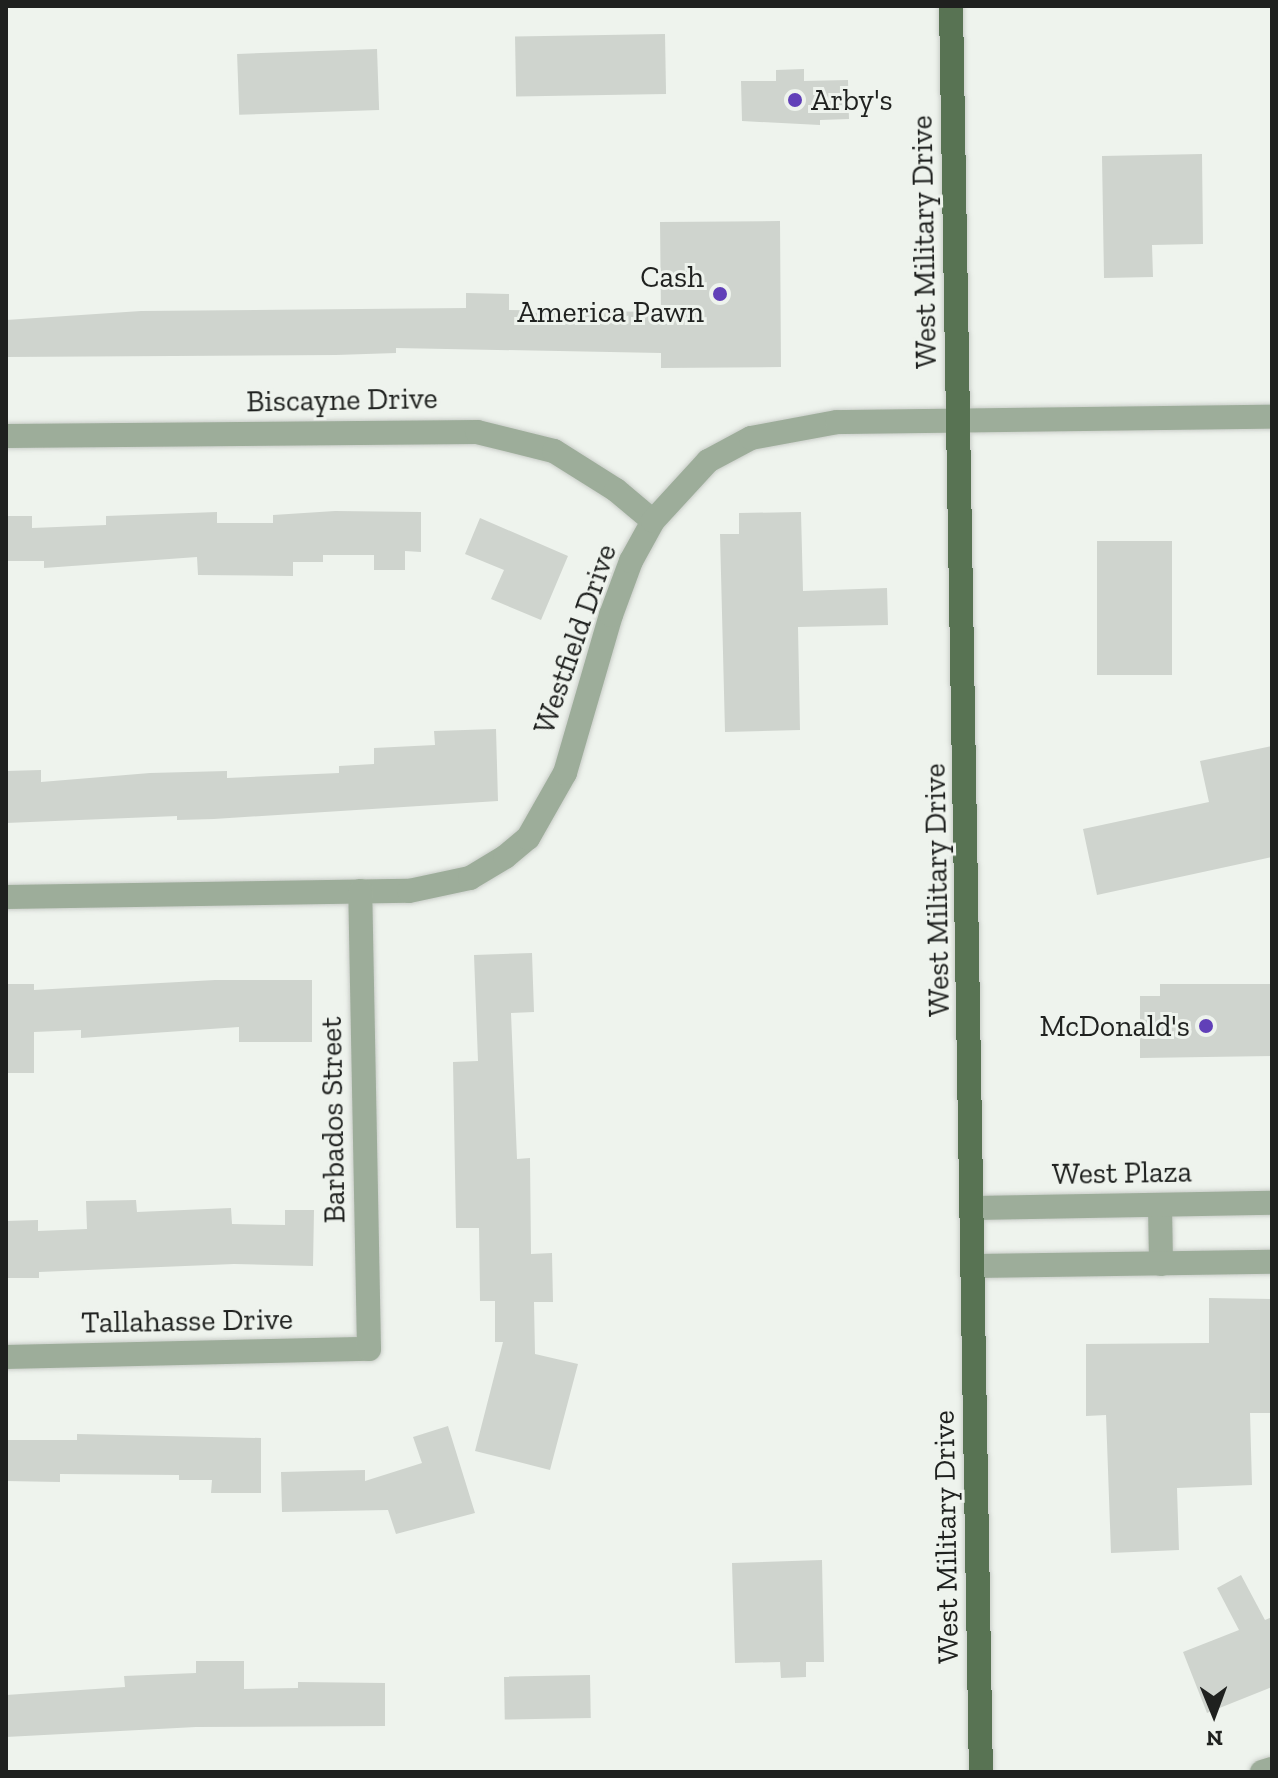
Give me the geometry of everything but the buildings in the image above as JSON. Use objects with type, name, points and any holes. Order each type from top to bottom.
[{"type":"main road","name":"West Military Drive","points":[[951,6],[975,1266],[981,1772]]},
{"type":"street","name":"Westfield Drive","points":[[6,897],[409,891],[470,878],[528,838],[565,773],[611,615],[631,561],[653,521],[708,461],[751,438],[837,422],[1272,417]]},
{"type":"street","name":"Biscayne Drive","points":[[6,436],[477,432],[554,451],[616,490],[653,521]]},
{"type":"street","name":"Barbados Street","points":[[360,891],[369,1349]]},
{"type":"street","name":"West Plaza","points":[[974,1208],[1272,1203]]},
{"type":"street","points":[[1160,1205],[1161,1264]]},
{"type":"street","points":[[975,1266],[1272,1262]]},
{"type":"street","name":"Tallahasse Drive","points":[[6,1357],[369,1349]]},
{"type":"street","points":[[1262,1772],[1272,1769]]},
{"type":"place","name":"Arby's","points":[[795,100]]},
{"type":"place","name":"Cash America Pawn","points":[[720,294]]},
{"type":"place","name":"McDonald's","points":[[1206,1026]]}]
